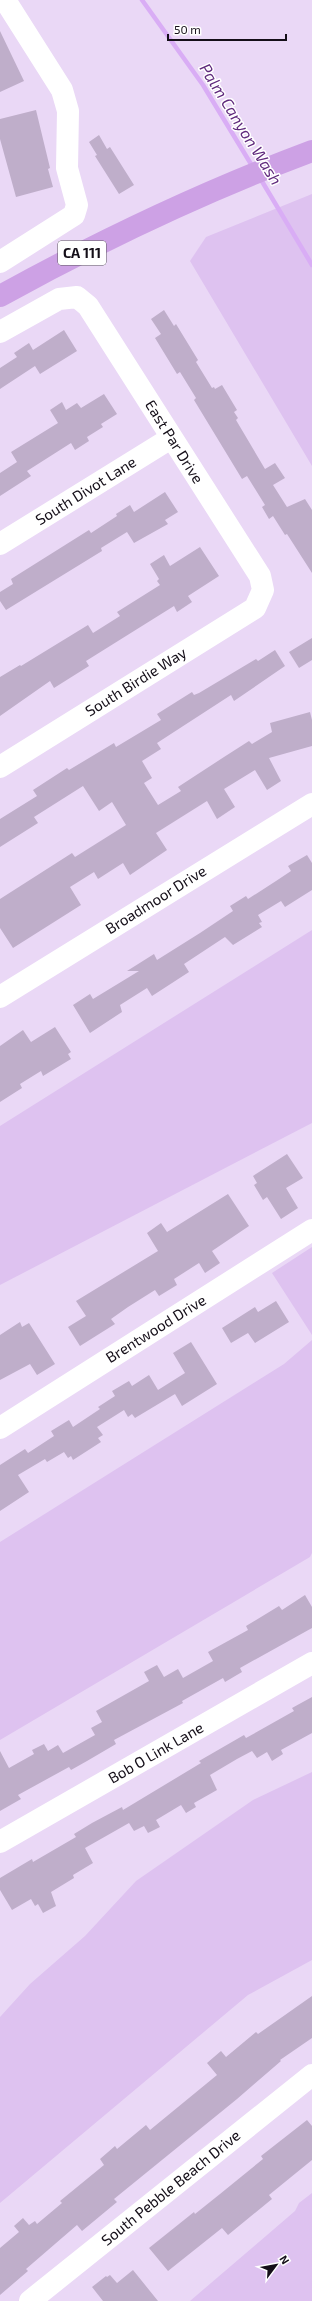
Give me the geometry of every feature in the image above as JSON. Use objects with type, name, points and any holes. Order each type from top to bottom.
[{"type":"main road","name":"CA 111","points":[[0,296],[166,212],[261,170],[312,151]]},
{"type":"street","points":[[0,262],[74,215],[77,205],[67,168],[68,111],[62,90],[5,0]]},
{"type":"street","name":"East Par Drive","points":[[0,332],[59,299],[77,297],[88,306],[260,576],[264,590]]},
{"type":"street","name":"South Divot Lane","points":[[0,544],[171,438]]},
{"type":"street","name":"South Birdie Way","points":[[0,767],[255,608],[264,590]]},
{"type":"street","name":"Broadmoor Drive","points":[[0,997],[312,804]]},
{"type":"street","name":"Brentwood Drive","points":[[0,1428],[312,1230]]},
{"type":"street","name":"Bob O Link Lane","points":[[0,1842],[312,1663]]},
{"type":"street","name":"South Pebble Beach Drive","points":[[30,2301],[312,2075]]},
{"type":"shaded area","points":[[312,194],[312,466],[190,261],[206,237]]},
{"type":"shaded area","points":[[312,930],[312,1123],[0,1285],[0,1126]]},
{"type":"shaded area","points":[[312,1247],[312,1335],[272,1273]]},
{"type":"shaded area","points":[[312,1340],[312,1553],[310,1557],[0,1740],[0,1542],[284,1364]]},
{"type":"shaded area","points":[[312,1772],[312,1960],[248,1995],[0,2203],[0,2017],[30,1984],[85,1936],[136,1881],[253,1800]]},
{"type":"shaded area","points":[[312,2193],[312,2301],[190,2301],[295,2211],[299,2203]]},
{"type":"building","points":[[0,31],[24,81],[0,92]]},
{"type":"building","points":[[36,110],[53,187],[16,197],[0,139],[0,119]]},
{"type":"building","points":[[99,135],[107,149],[110,147],[134,185],[119,194],[95,156],[97,155],[89,142]]},
{"type":"building","points":[[164,310],[174,326],[176,324],[198,360],[196,362],[212,388],[214,387],[215,389],[222,385],[237,410],[234,412],[238,418],[236,420],[265,469],[275,463],[285,478],[273,485],[287,507],[305,499],[312,510],[312,573],[287,534],[285,535],[273,516],[269,519],[262,507],[265,505],[247,476],[242,479],[194,400],[196,398],[180,372],[177,374],[155,338],[161,334],[151,319]]},
{"type":"building","points":[[64,330],[77,351],[40,374],[35,366],[0,389],[0,368],[17,357],[14,353],[29,343],[33,350]]},
{"type":"building","points":[[104,394],[117,414],[101,424],[103,427],[87,437],[89,441],[75,450],[71,443],[27,471],[31,476],[0,496],[0,473],[17,462],[11,452],[58,423],[50,410],[62,402],[66,410],[77,403],[81,408]]},
{"type":"building","points":[[165,492],[178,512],[165,520],[168,524],[134,543],[127,532],[101,548],[102,551],[6,610],[0,601],[0,592],[13,584],[11,579],[89,530],[91,533],[117,516],[116,514],[130,505],[134,512]]},
{"type":"building","points":[[200,547],[219,576],[188,596],[192,602],[177,612],[174,606],[86,661],[89,666],[54,688],[50,681],[0,716],[0,677],[20,665],[21,666],[88,625],[93,633],[120,616],[117,612],[160,585],[157,581],[159,579],[150,564],[164,555],[170,566]]},
{"type":"building","points":[[312,638],[312,660],[299,668],[289,652]]},
{"type":"building","points":[[275,650],[285,666],[234,701],[231,695],[157,743],[161,749],[142,761],[152,778],[144,783],[158,805],[181,791],[178,787],[224,757],[249,741],[252,744],[272,732],[270,723],[310,712],[312,720],[312,746],[269,758],[281,781],[267,790],[255,770],[224,789],[235,807],[217,819],[207,801],[156,833],[167,850],[130,875],[123,863],[98,879],[94,872],[70,887],[81,905],[13,948],[0,928],[0,899],[72,853],[75,857],[126,825],[112,802],[99,811],[83,786],[34,817],[38,823],[0,847],[0,819],[37,796],[33,790],[67,768],[69,770],[114,743],[116,747],[161,720],[157,714],[192,692],[194,695],[199,693],[256,659],[258,661]]},
{"type":"building","points":[[307,855],[312,863],[312,890],[285,907],[281,901],[258,915],[262,922],[259,923],[262,927],[233,945],[225,937],[184,964],[189,972],[152,996],[147,988],[120,1005],[122,1012],[90,1033],[73,1005],[90,994],[93,999],[139,971],[127,971],[154,954],[157,960],[200,933],[233,911],[230,906],[246,896],[248,899],[276,881],[291,871],[288,866]]},
{"type":"building","points":[[55,1027],[71,1052],[68,1054],[71,1059],[43,1076],[41,1071],[20,1084],[22,1088],[0,1102],[0,1046],[23,1030],[31,1042]]},
{"type":"building","points":[[287,1154],[303,1178],[286,1188],[298,1208],[281,1219],[267,1197],[263,1200],[254,1185],[257,1183],[253,1176]]},
{"type":"building","points":[[228,1194],[249,1226],[212,1251],[220,1263],[205,1273],[199,1263],[174,1279],[177,1285],[159,1296],[155,1290],[111,1319],[115,1324],[80,1346],[68,1327],[86,1316],[76,1301],[158,1251],[147,1233],[161,1223],[167,1232]]},
{"type":"building","points":[[276,1301],[289,1322],[255,1343],[248,1333],[231,1343],[222,1328],[255,1307],[258,1312]]},
{"type":"building","points":[[20,1322],[22,1327],[29,1323],[55,1364],[37,1375],[30,1364],[0,1380],[0,1335]]},
{"type":"building","points":[[191,1342],[217,1384],[182,1406],[175,1394],[135,1418],[132,1414],[128,1417],[124,1410],[97,1427],[103,1435],[98,1438],[101,1442],[73,1460],[71,1456],[68,1458],[64,1452],[47,1462],[45,1459],[18,1475],[29,1492],[0,1511],[0,1465],[25,1449],[28,1453],[54,1436],[51,1431],[69,1420],[73,1427],[100,1409],[98,1407],[115,1396],[112,1391],[129,1381],[132,1386],[149,1375],[158,1390],[185,1373],[173,1353]]},
{"type":"building","points":[[305,1595],[312,1607],[312,1628],[240,1668],[242,1672],[225,1682],[223,1678],[182,1701],[183,1703],[114,1740],[116,1744],[87,1761],[71,1770],[69,1767],[18,1795],[21,1799],[0,1811],[0,1751],[9,1768],[34,1754],[32,1750],[44,1744],[48,1751],[58,1745],[63,1753],[95,1735],[91,1728],[102,1722],[96,1711],[149,1681],[144,1672],[157,1665],[164,1677],[178,1669],[183,1678],[213,1661],[208,1652],[248,1630],[246,1626],[279,1606],[282,1610]]},
{"type":"building","points":[[312,1697],[312,1733],[281,1750],[283,1754],[272,1761],[267,1752],[257,1758],[252,1751],[237,1759],[210,1775],[217,1790],[194,1803],[196,1807],[186,1813],[181,1805],[156,1820],[160,1827],[148,1833],[144,1826],[134,1831],[129,1823],[85,1848],[93,1863],[73,1875],[74,1878],[51,1892],[56,1906],[43,1913],[38,1904],[35,1906],[31,1899],[12,1910],[0,1890],[0,1878],[32,1859],[33,1862],[76,1837],[74,1834],[92,1823],[122,1807],[123,1810],[201,1763],[199,1761],[244,1735],[246,1738],[294,1711],[292,1708]]},
{"type":"building","points":[[312,1996],[312,2038],[280,2060],[281,2061],[237,2099],[114,2199],[117,2202],[82,2231],[77,2225],[26,2269],[28,2271],[0,2295],[0,2248],[19,2232],[14,2226],[23,2218],[29,2225],[35,2221],[37,2224],[62,2203],[60,2201],[104,2165],[100,2159],[115,2146],[117,2149],[146,2125],[150,2130],[217,2075],[207,2063],[221,2051],[226,2057],[256,2032],[258,2034]]},
{"type":"building","points":[[307,2120],[312,2126],[312,2160],[269,2195],[272,2199],[228,2235],[222,2228],[168,2271],[149,2248],[194,2212],[195,2214],[220,2194],[263,2159],[261,2156]]},
{"type":"building","points":[[133,2270],[158,2301],[103,2301],[92,2287],[106,2276],[107,2277],[110,2275],[117,2283]]},
{"type":"waterway","name":"Palm Canyon Wash","points":[[142,0],[203,85],[254,169]]},
{"type":"waterway","name":"Palm Canyon Wash","points":[[260,178],[312,265]]}]
